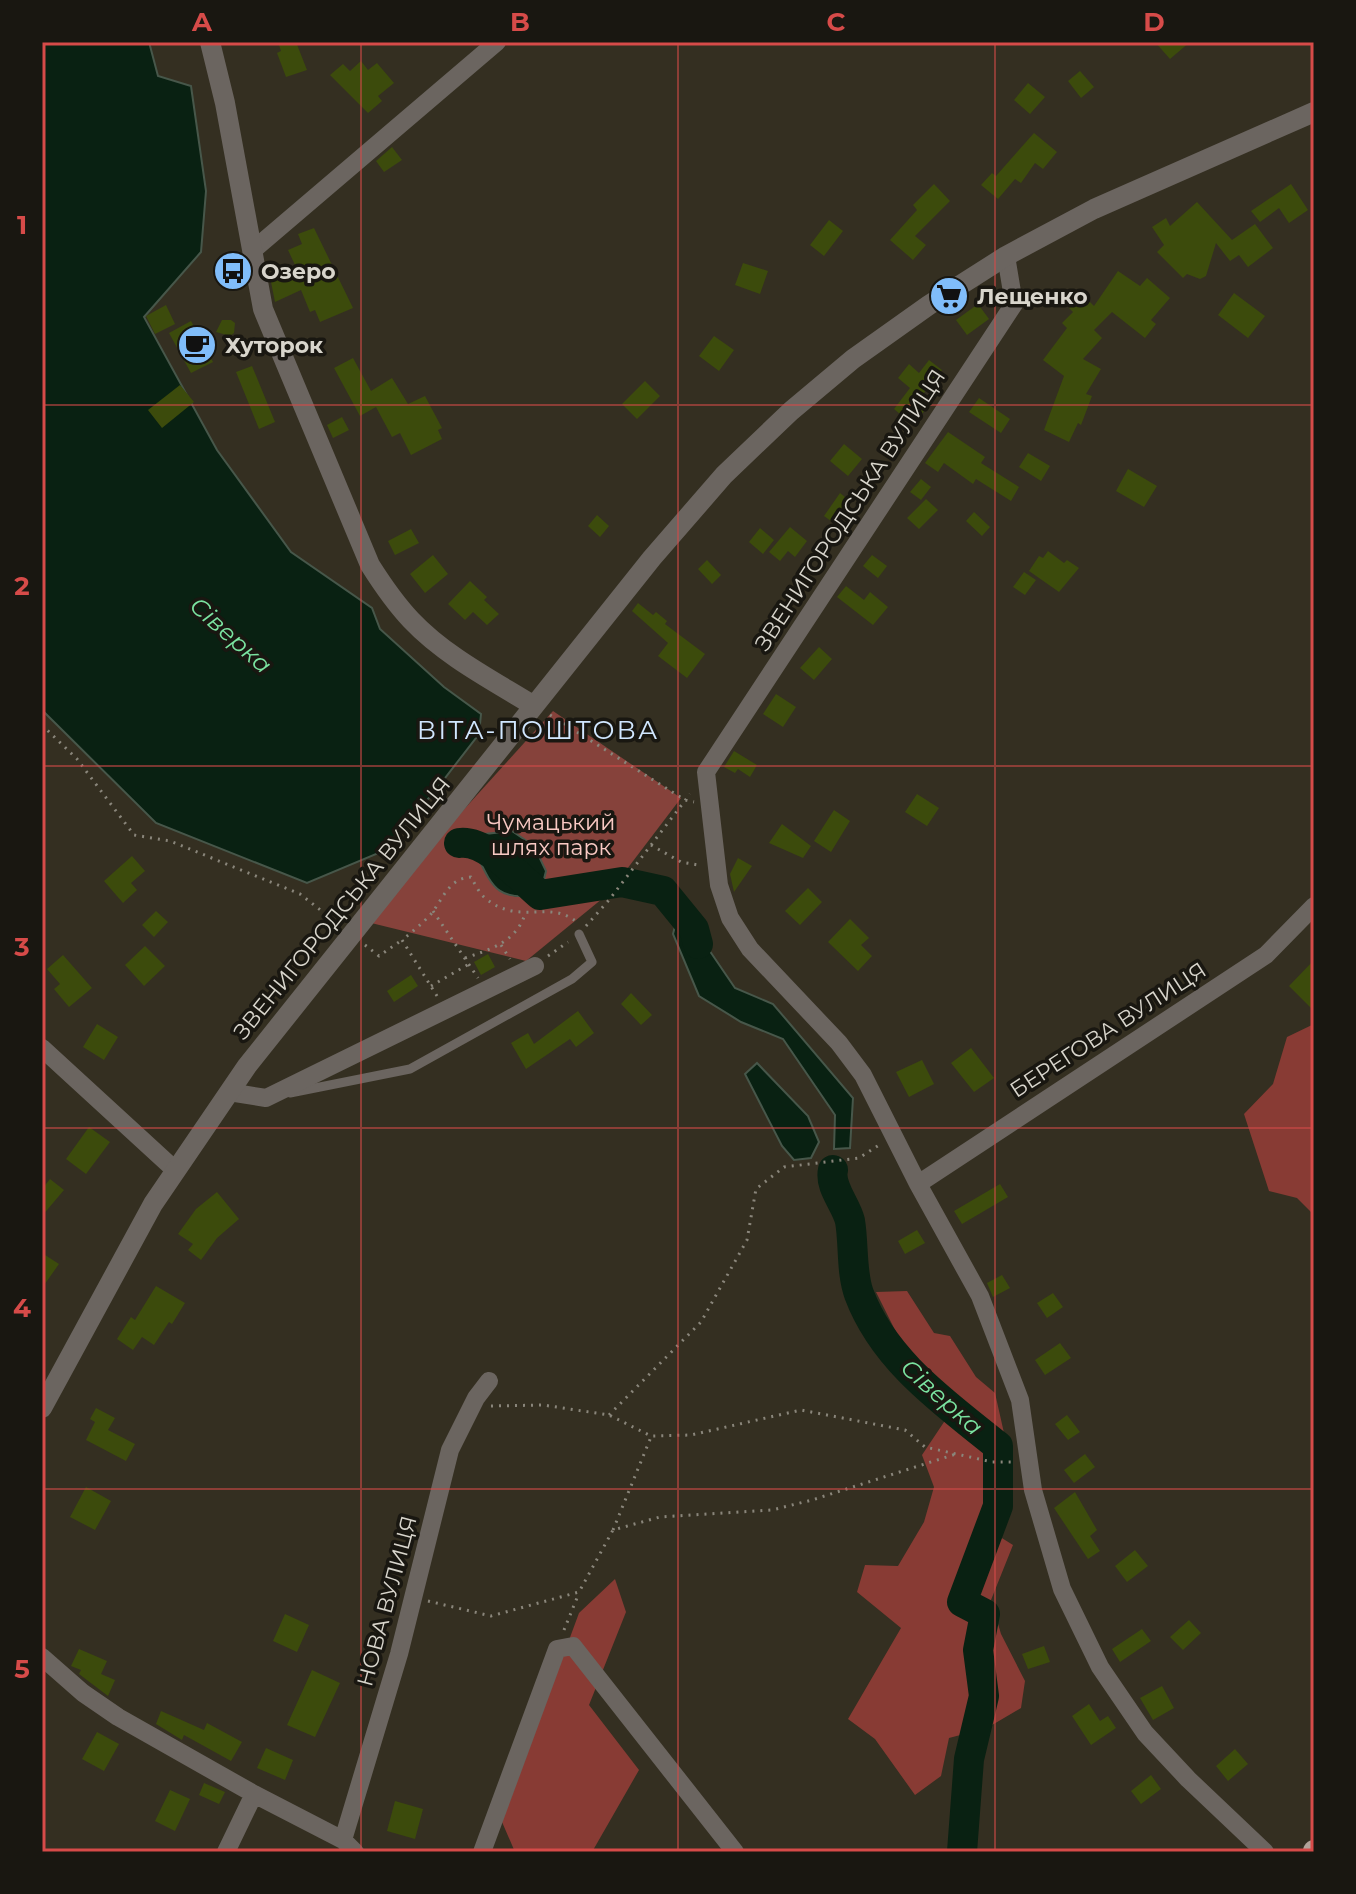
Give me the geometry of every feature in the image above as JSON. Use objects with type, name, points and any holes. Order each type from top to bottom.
[{"type":"street","points":[[210,42],[225,103],[258,292],[270,330],[370,565],[388,593],[429,637],[534,706]]},
{"type":"street","points":[[467,42],[476,59]]},
{"type":"street","points":[[252,251],[497,42]]},
{"type":"street","name":"ЗВЕНИГОРОДСЬКА ВУЛИЦЯ","points":[[42,1408],[132,1242],[175,1170],[229,1092],[652,558],[724,475],[853,359],[1006,256],[1094,209],[1314,112]]},
{"type":"street","name":"ЗВЕНИГОРОДСЬКА ВУЛИЦЯ","points":[[706,772],[1014,304],[1006,256]]},
{"type":"street","points":[[706,772],[716,869],[725,907],[738,932],[780,984],[853,1060],[992,1323],[1020,1400],[1033,1490],[1062,1589],[1100,1667],[1145,1733],[1265,1852]]},
{"type":"street","name":"БЕРЕГОВА ВУЛИЦЯ","points":[[918,1184],[1266,955],[1314,906]]},
{"type":"street","points":[[229,1092],[266,1098],[535,966]]},
{"type":"street","points":[[42,1048],[175,1170]]},
{"type":"street","name":"НОВА ВУЛИЦЯ","points":[[42,1657],[83,1693],[118,1717],[349,1846],[450,1450],[472,1406],[489,1381]]},
{"type":"street","points":[[482,1852],[557,1649],[573,1646],[735,1852]]},
{"type":"street","points":[[226,1852],[254,1794]]},
{"type":"lane","points":[[266,1098],[410,1069],[572,979],[592,962],[581,931]]},
{"type":"path","points":[[534,706],[685,800],[709,806]]},
{"type":"path","points":[[42,725],[77,759],[134,835],[170,841],[300,894],[379,956],[402,940],[433,911],[451,885],[460,878],[471,877],[482,896],[506,911],[567,913],[581,931]]},
{"type":"path","points":[[609,900],[706,772]]},
{"type":"path","points":[[651,845],[681,862],[716,869]]},
{"type":"path","points":[[433,911],[486,990]]},
{"type":"path","points":[[465,958],[501,945],[521,926],[525,914]]},
{"type":"path","points":[[402,940],[445,1010]]},
{"type":"path","points":[[431,986],[469,964]]},
{"type":"path","points":[[609,1415],[701,1322],[747,1240],[756,1189],[784,1167],[859,1158],[894,1135]]},
{"type":"path","points":[[472,1406],[543,1405],[609,1415],[651,1436],[691,1435],[801,1410],[905,1430],[925,1447],[992,1462],[1011,1462]]},
{"type":"path","points":[[557,1649],[579,1592],[613,1530],[651,1436]]},
{"type":"path","points":[[613,1530],[660,1517],[772,1510],[956,1454]]},
{"type":"path","points":[[413,1598],[491,1616],[579,1592]]},
{"type":"green space","name":"Чумацький шлях парк","points":[[553,711],[681,798],[608,894],[526,961],[363,921]]},
{"type":"shaded area","points":[[1314,1024],[1314,1215],[1297,1198],[1269,1191],[1244,1114],[1273,1084],[1287,1037]]},
{"type":"shaded area","points":[[907,1291],[934,1333],[950,1336],[976,1377],[995,1393],[1004,1433],[1008,1490],[997,1535],[1013,1545],[991,1600],[1001,1634],[1025,1681],[1021,1708],[987,1728],[949,1738],[941,1776],[915,1795],[875,1739],[848,1719],[901,1628],[857,1592],[865,1565],[898,1566],[924,1522],[934,1487],[922,1455],[944,1422],[943,1384],[903,1346],[876,1292]]},
{"type":"shaded area","points":[[615,1579],[626,1612],[589,1705],[639,1770],[592,1852],[515,1852],[502,1822],[579,1613]]},
{"type":"water","points":[[42,42],[149,42],[158,76],[191,86],[206,191],[201,252],[144,317],[217,450],[291,552],[372,608],[380,629],[444,687],[481,714],[479,734],[435,791],[381,852],[307,883],[156,823],[42,710]]},
{"type":"water","points":[[512,831],[534,846],[546,871],[540,895],[516,896],[500,891],[488,878],[478,857],[485,834]]},
{"type":"water","points":[[691,904],[709,935],[705,944],[735,988],[773,1004],[853,1098],[850,1148],[834,1149],[835,1115],[783,1039],[741,1022],[699,996],[673,934],[680,907]]},
{"type":"water","points":[[757,1063],[808,1116],[819,1142],[811,1158],[794,1160],[782,1146],[745,1074]]},
{"type":"building","points":[[278,42],[296,42],[307,70],[286,77],[277,53],[281,51]]},
{"type":"building","points":[[1155,42],[1190,42],[1170,59]]},
{"type":"building","points":[[361,61],[368,70],[377,63],[394,83],[378,96],[382,101],[368,113],[330,75],[343,64],[350,71]]},
{"type":"building","points":[[1080,71],[1094,87],[1081,98],[1068,81]]},
{"type":"building","points":[[1028,83],[1045,97],[1030,114],[1014,100]]},
{"type":"building","points":[[1034,133],[1057,152],[1043,169],[1035,163],[1021,183],[1015,179],[998,199],[981,185],[992,173],[996,176]]},
{"type":"building","points":[[392,147],[402,160],[384,172],[376,161]]},
{"type":"building","points":[[934,184],[950,201],[915,236],[926,245],[913,260],[890,240],[917,210],[913,205]]},
{"type":"building","points":[[1291,184],[1308,210],[1289,223],[1279,208],[1260,222],[1251,211]]},
{"type":"building","points":[[1197,202],[1232,240],[1255,224],[1273,248],[1248,267],[1239,255],[1230,261],[1216,243],[1206,276],[1200,279],[1187,274],[1183,278],[1157,252],[1164,245],[1152,227],[1166,218],[1170,226]]},
{"type":"building","points":[[829,220],[843,231],[824,256],[810,245]]},
{"type":"building","points":[[314,228],[353,308],[320,322],[315,310],[310,312],[301,290],[275,302],[270,277],[295,265],[288,250],[302,244],[298,234]]},
{"type":"building","points":[[743,263],[768,271],[760,294],[735,285]]},
{"type":"building","points":[[1118,271],[1140,286],[1147,278],[1170,298],[1151,320],[1156,324],[1145,338],[1112,312],[1094,330],[1102,338],[1083,359],[1101,369],[1086,394],[1092,396],[1081,425],[1078,423],[1069,442],[1044,430],[1064,376],[1043,360],[1067,328],[1062,323],[1073,312],[1069,308],[1082,294],[1094,306]]},
{"type":"building","points":[[1234,293],[1265,316],[1248,338],[1218,315]]},
{"type":"building","points":[[978,304],[989,319],[967,335],[956,320]]},
{"type":"building","points":[[166,305],[175,324],[155,334],[146,316]]},
{"type":"building","points":[[222,320],[235,323],[234,333],[230,336],[216,332]]},
{"type":"building","points":[[191,321],[213,362],[191,373],[169,333]]},
{"type":"building","points":[[714,336],[734,350],[719,371],[699,356]]},
{"type":"building","points":[[353,358],[371,391],[392,378],[408,404],[425,396],[442,428],[438,430],[442,439],[411,455],[400,433],[392,437],[376,407],[360,416],[334,368]]},
{"type":"building","points":[[929,360],[942,370],[920,398],[929,405],[913,425],[894,409],[910,388],[898,378],[909,364],[919,373]]},
{"type":"building","points":[[252,366],[275,422],[259,429],[236,372]]},
{"type":"building","points":[[645,381],[660,396],[637,419],[622,404]]},
{"type":"building","points":[[180,385],[194,402],[162,428],[148,410]]},
{"type":"building","points":[[979,398],[1010,419],[1001,433],[969,412]]},
{"type":"building","points":[[342,417],[349,430],[333,438],[327,425]]},
{"type":"building","points":[[948,432],[985,457],[981,463],[1019,487],[1011,501],[976,479],[973,484],[944,463],[938,472],[925,463]]},
{"type":"building","points":[[844,444],[862,459],[848,476],[830,461]]},
{"type":"building","points":[[1028,453],[1050,466],[1041,481],[1019,467]]},
{"type":"building","points":[[1128,469],[1157,486],[1144,507],[1116,491]]},
{"type":"building","points":[[921,479],[931,487],[921,500],[910,492]]},
{"type":"building","points":[[840,493],[851,502],[835,524],[824,516]]},
{"type":"building","points":[[926,499],[938,510],[919,529],[907,518]]},
{"type":"building","points":[[974,512],[990,527],[982,536],[966,521]]},
{"type":"building","points":[[597,515],[609,526],[600,537],[588,526]]},
{"type":"building","points":[[790,527],[807,541],[795,557],[788,551],[780,561],[769,552]]},
{"type":"building","points":[[760,528],[774,540],[763,554],[749,542]]},
{"type":"building","points":[[411,529],[419,543],[395,555],[388,541]]},
{"type":"building","points":[[1048,551],[1064,563],[1067,560],[1079,568],[1059,592],[1029,571],[1039,556],[1043,558]]},
{"type":"building","points":[[433,555],[448,574],[425,593],[410,574]]},
{"type":"building","points":[[872,555],[887,566],[878,578],[863,566]]},
{"type":"building","points":[[707,560],[721,575],[712,584],[698,569]]},
{"type":"building","points":[[1024,572],[1036,580],[1025,595],[1013,587]]},
{"type":"building","points":[[470,581],[499,614],[487,625],[473,612],[465,620],[448,604]]},
{"type":"building","points":[[846,586],[864,600],[870,592],[888,607],[873,625],[837,597]]},
{"type":"building","points":[[638,603],[653,615],[656,612],[667,621],[665,624],[705,654],[687,678],[658,656],[668,643],[632,611]]},
{"type":"building","points":[[819,647],[832,659],[814,680],[800,668]]},
{"type":"building","points":[[776,694],[796,707],[783,727],[763,714]]},
{"type":"building","points":[[734,751],[757,765],[750,777],[738,769],[735,773],[724,767]]},
{"type":"building","points":[[917,794],[939,808],[927,826],[905,812]]},
{"type":"building","points":[[834,810],[850,821],[831,852],[814,841]]},
{"type":"building","points":[[782,824],[811,846],[803,858],[769,843]]},
{"type":"building","points":[[132,856],[145,871],[131,883],[137,890],[123,903],[104,881]]},
{"type":"building","points":[[738,858],[752,866],[734,892],[730,874]]},
{"type":"building","points":[[808,888],[822,902],[800,925],[785,911]]},
{"type":"building","points":[[156,911],[168,922],[154,937],[142,925]]},
{"type":"building","points":[[850,919],[869,938],[861,945],[872,956],[858,971],[828,942]]},
{"type":"building","points":[[145,946],[165,966],[144,986],[125,965]]},
{"type":"building","points":[[488,954],[495,967],[481,975],[474,962]]},
{"type":"building","points":[[63,955],[92,988],[69,1007],[54,989],[60,984],[47,969]]},
{"type":"building","points":[[1314,960],[1314,1011],[1289,986]]},
{"type":"building","points":[[411,975],[418,986],[394,1002],[387,991]]},
{"type":"building","points":[[631,993],[652,1015],[641,1025],[621,1004]]},
{"type":"building","points":[[578,1011],[594,1033],[576,1047],[570,1039],[526,1069],[511,1043],[528,1033],[534,1044]]},
{"type":"building","points":[[97,1024],[118,1037],[104,1060],[83,1047]]},
{"type":"building","points":[[971,1048],[994,1078],[974,1092],[951,1063]]},
{"type":"building","points":[[922,1060],[934,1084],[909,1097],[896,1072]]},
{"type":"building","points":[[89,1127],[110,1142],[86,1174],[66,1159]]},
{"type":"building","points":[[50,1179],[64,1190],[42,1216],[42,1189]]},
{"type":"building","points":[[1000,1184],[1008,1197],[962,1224],[954,1211]]},
{"type":"building","points":[[217,1192],[239,1219],[217,1238],[201,1260],[188,1250],[193,1244],[178,1234],[196,1209]]},
{"type":"building","points":[[917,1230],[925,1243],[905,1254],[898,1241]]},
{"type":"building","points":[[42,1253],[59,1264],[42,1288]]},
{"type":"building","points":[[1002,1275],[1010,1288],[993,1297],[987,1283]]},
{"type":"building","points":[[156,1286],[185,1303],[154,1345],[142,1337],[133,1350],[117,1339],[131,1317],[135,1320]]},
{"type":"building","points":[[1053,1293],[1063,1307],[1047,1318],[1037,1303]]},
{"type":"building","points":[[1060,1343],[1071,1358],[1045,1375],[1035,1360]]},
{"type":"building","points":[[96,1408],[115,1418],[108,1430],[135,1444],[126,1461],[86,1440],[95,1422],[90,1419]]},
{"type":"building","points":[[1067,1415],[1080,1432],[1068,1440],[1055,1424]]},
{"type":"building","points":[[1085,1454],[1095,1467],[1074,1483],[1064,1470]]},
{"type":"building","points":[[86,1487],[111,1501],[95,1530],[70,1517]]},
{"type":"building","points":[[1075,1492],[1097,1530],[1090,1536],[1100,1551],[1088,1559],[1054,1508]]},
{"type":"building","points":[[1135,1550],[1148,1566],[1127,1582],[1115,1566]]},
{"type":"building","points":[[285,1614],[309,1625],[297,1652],[273,1641]]},
{"type":"building","points":[[1189,1620],[1201,1633],[1183,1650],[1170,1637]]},
{"type":"building","points":[[1142,1629],[1151,1641],[1120,1662],[1112,1649]]},
{"type":"building","points":[[1044,1646],[1050,1662],[1028,1669],[1022,1654]]},
{"type":"building","points":[[79,1649],[107,1661],[101,1674],[115,1680],[108,1696],[79,1674],[81,1670],[71,1666]]},
{"type":"building","points":[[312,1670],[340,1683],[315,1737],[287,1725]]},
{"type":"building","points":[[1162,1686],[1174,1708],[1153,1720],[1140,1698]]},
{"type":"building","points":[[1089,1704],[1100,1721],[1108,1716],[1116,1728],[1091,1745],[1072,1716]]},
{"type":"building","points":[[161,1711],[204,1730],[207,1723],[242,1742],[231,1761],[184,1735],[182,1740],[156,1724]]},
{"type":"building","points":[[97,1732],[119,1744],[104,1771],[82,1759]]},
{"type":"building","points":[[266,1748],[293,1760],[285,1780],[257,1768]]},
{"type":"building","points":[[1235,1749],[1248,1764],[1228,1781],[1216,1766]]},
{"type":"building","points":[[1151,1775],[1161,1789],[1141,1804],[1131,1791]]},
{"type":"building","points":[[204,1783],[225,1792],[219,1804],[199,1795]]},
{"type":"building","points":[[170,1790],[190,1799],[175,1831],[155,1821]]},
{"type":"building","points":[[395,1801],[423,1809],[415,1839],[387,1831]]},
{"type":"waterway","name":"Сіверка","points":[[459,843],[469,843],[491,853],[540,895],[622,882],[663,891],[694,929],[698,944]]},
{"type":"waterway","name":"Сіверка","points":[[833,1170],[833,1183],[850,1221],[856,1285],[870,1318],[884,1340],[918,1379],[998,1446],[998,1506],[962,1602],[985,1614],[978,1650],[984,1696],[969,1759],[962,1852]]},
{"type":"place","name":"Озеро","points":[[233,271]]},
{"type":"place","name":"Лещенко","points":[[949,296]]},
{"type":"place","name":"Хуторок","points":[[197,345]]},
{"type":"district","name":"ВІТА-ПОШТОВА","points":[[538,730]]}]
